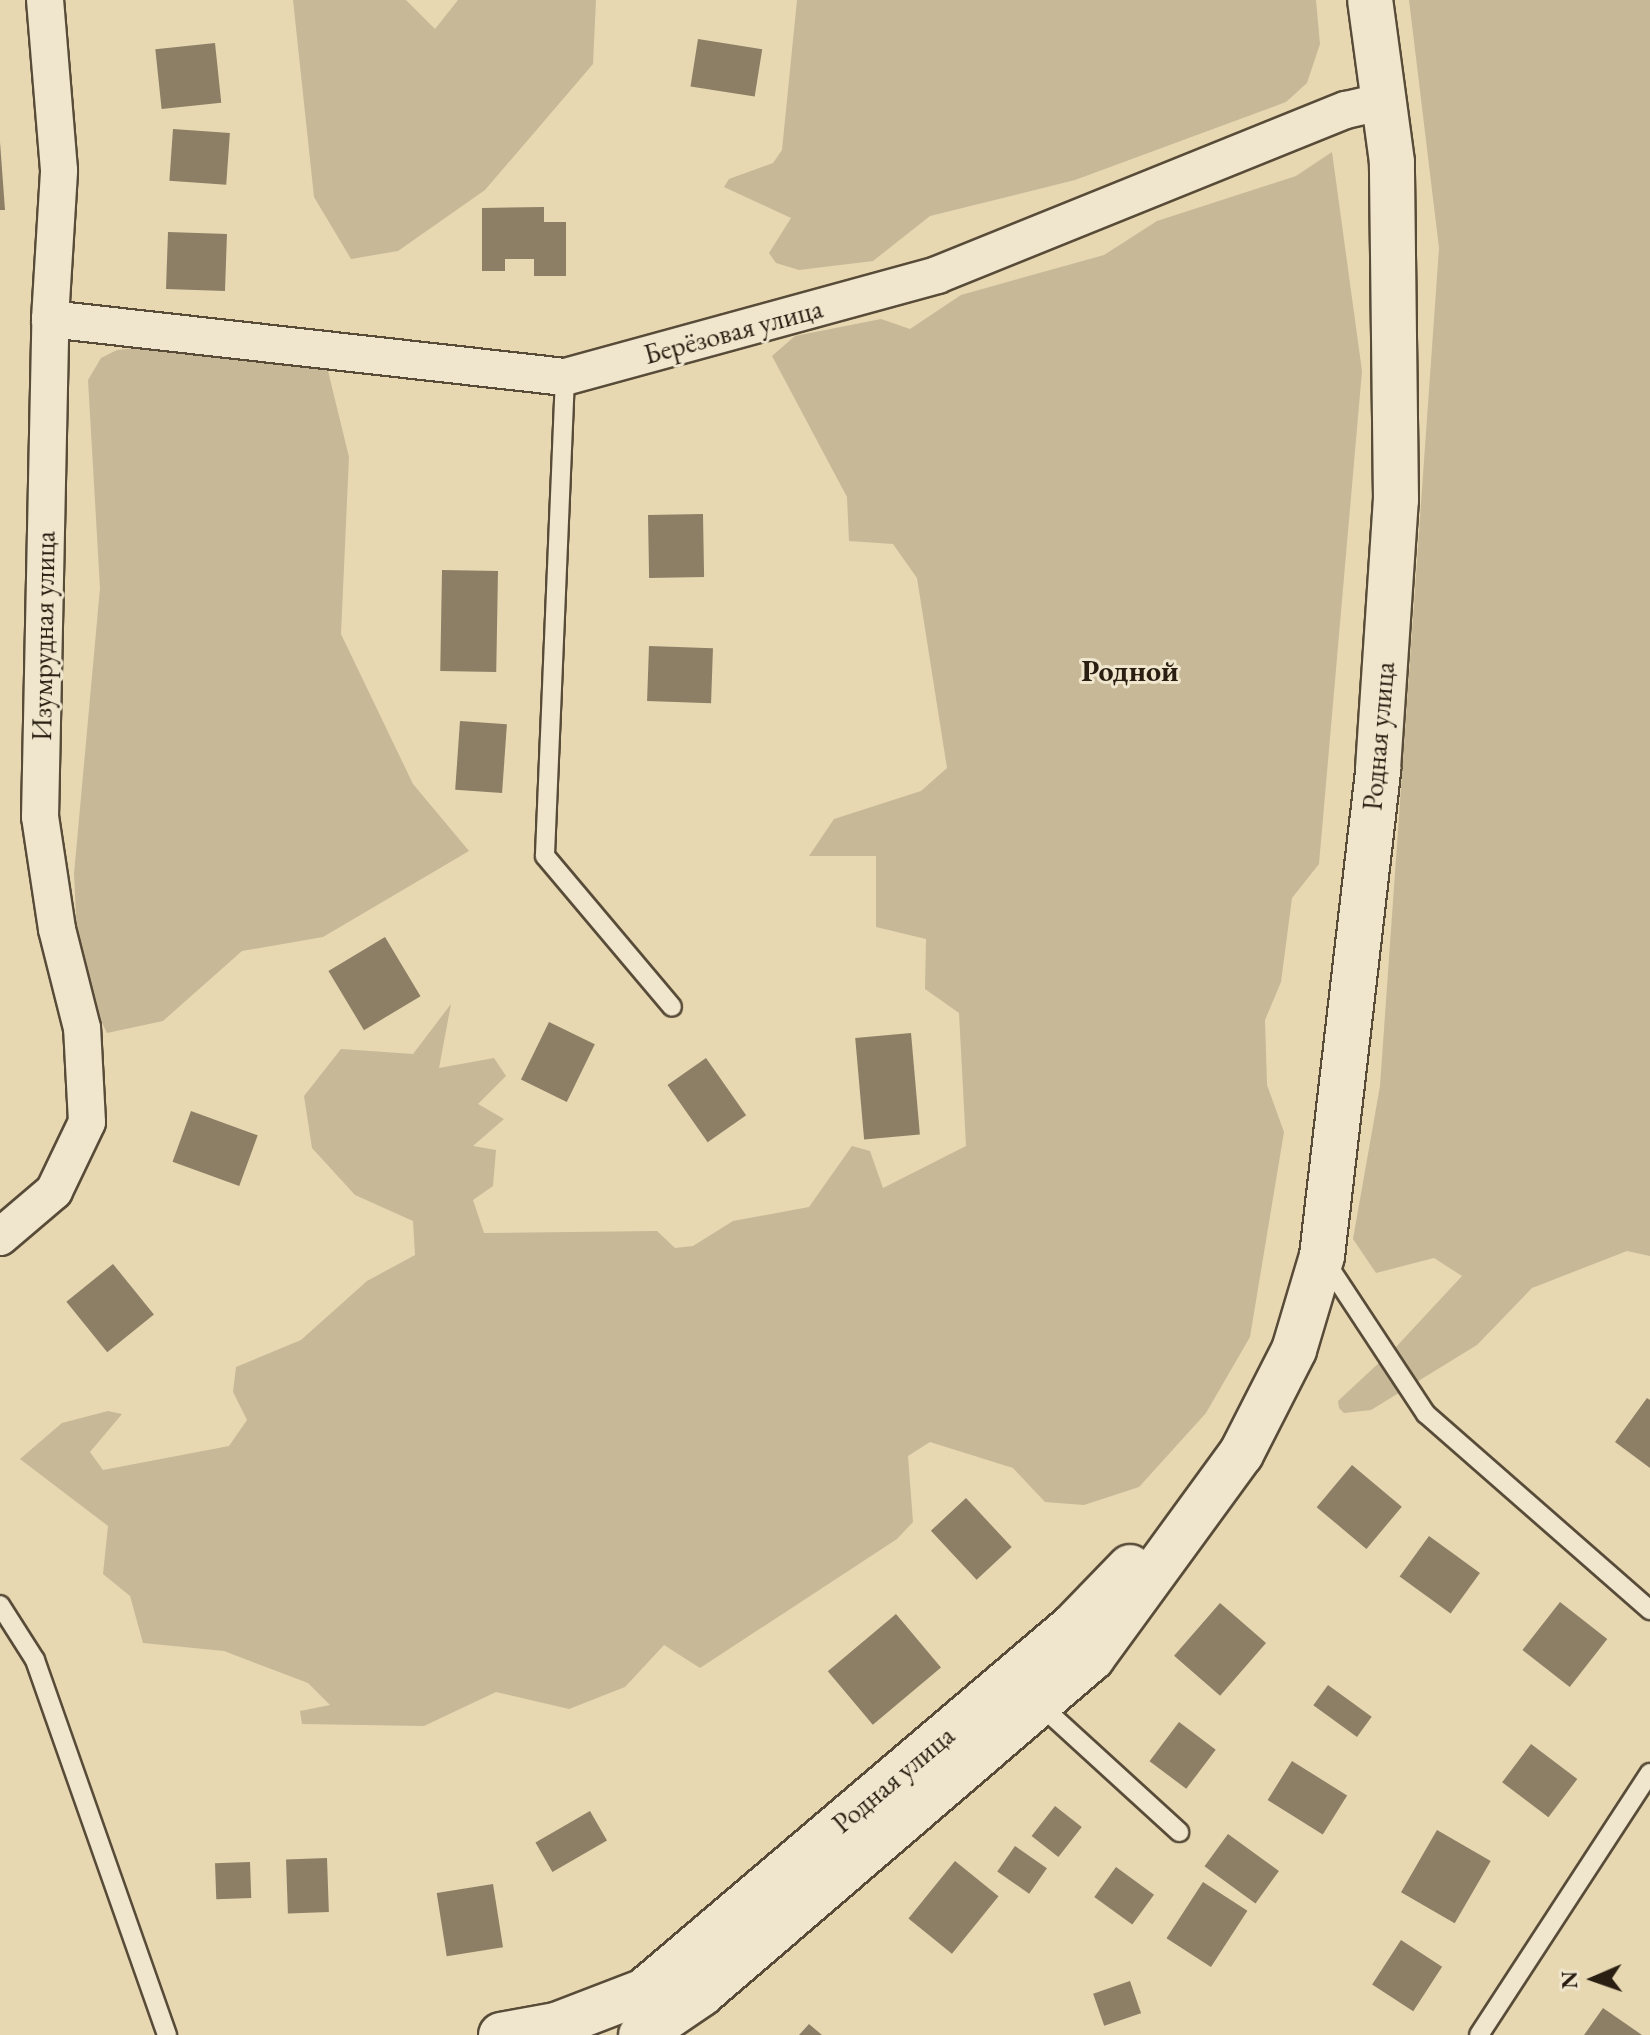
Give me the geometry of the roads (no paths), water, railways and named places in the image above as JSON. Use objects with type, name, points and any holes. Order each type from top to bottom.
[{"type":"street","name":"Изумрудная улица","points":[[0,1237],[54,1191],[87,1122],[82,1028],[57,929],[40,817],[50,319],[59,170],[45,0]]},
{"type":"street","name":"Родная улица","points":[[501,2035],[556,2025],[631,2024],[701,1994],[1039,1704],[1092,1658],[1241,1454],[1294,1350],[1322,1256],[1378,769],[1396,500],[1392,162],[1370,0]]},
{"type":"street","name":"Берёзовая улица","points":[[50,319],[565,377],[937,275],[1346,110],[1385,101]]},
{"type":"street","name":"Родная улица","points":[[631,2024],[644,1991],[1073,1626],[1241,1454]]},
{"type":"lane","points":[[565,377],[545,856],[672,1007]]},
{"type":"lane","points":[[1322,1256],[1426,1414],[1650,1610]]},
{"type":"lane","points":[[0,1605],[35,1660],[167,2035]]},
{"type":"lane","points":[[1039,1704],[1179,1832]]},
{"type":"lane","points":[[1479,2035],[1650,1773]]},
{"type":"district","name":"Родной","points":[[1130,671]]}]
